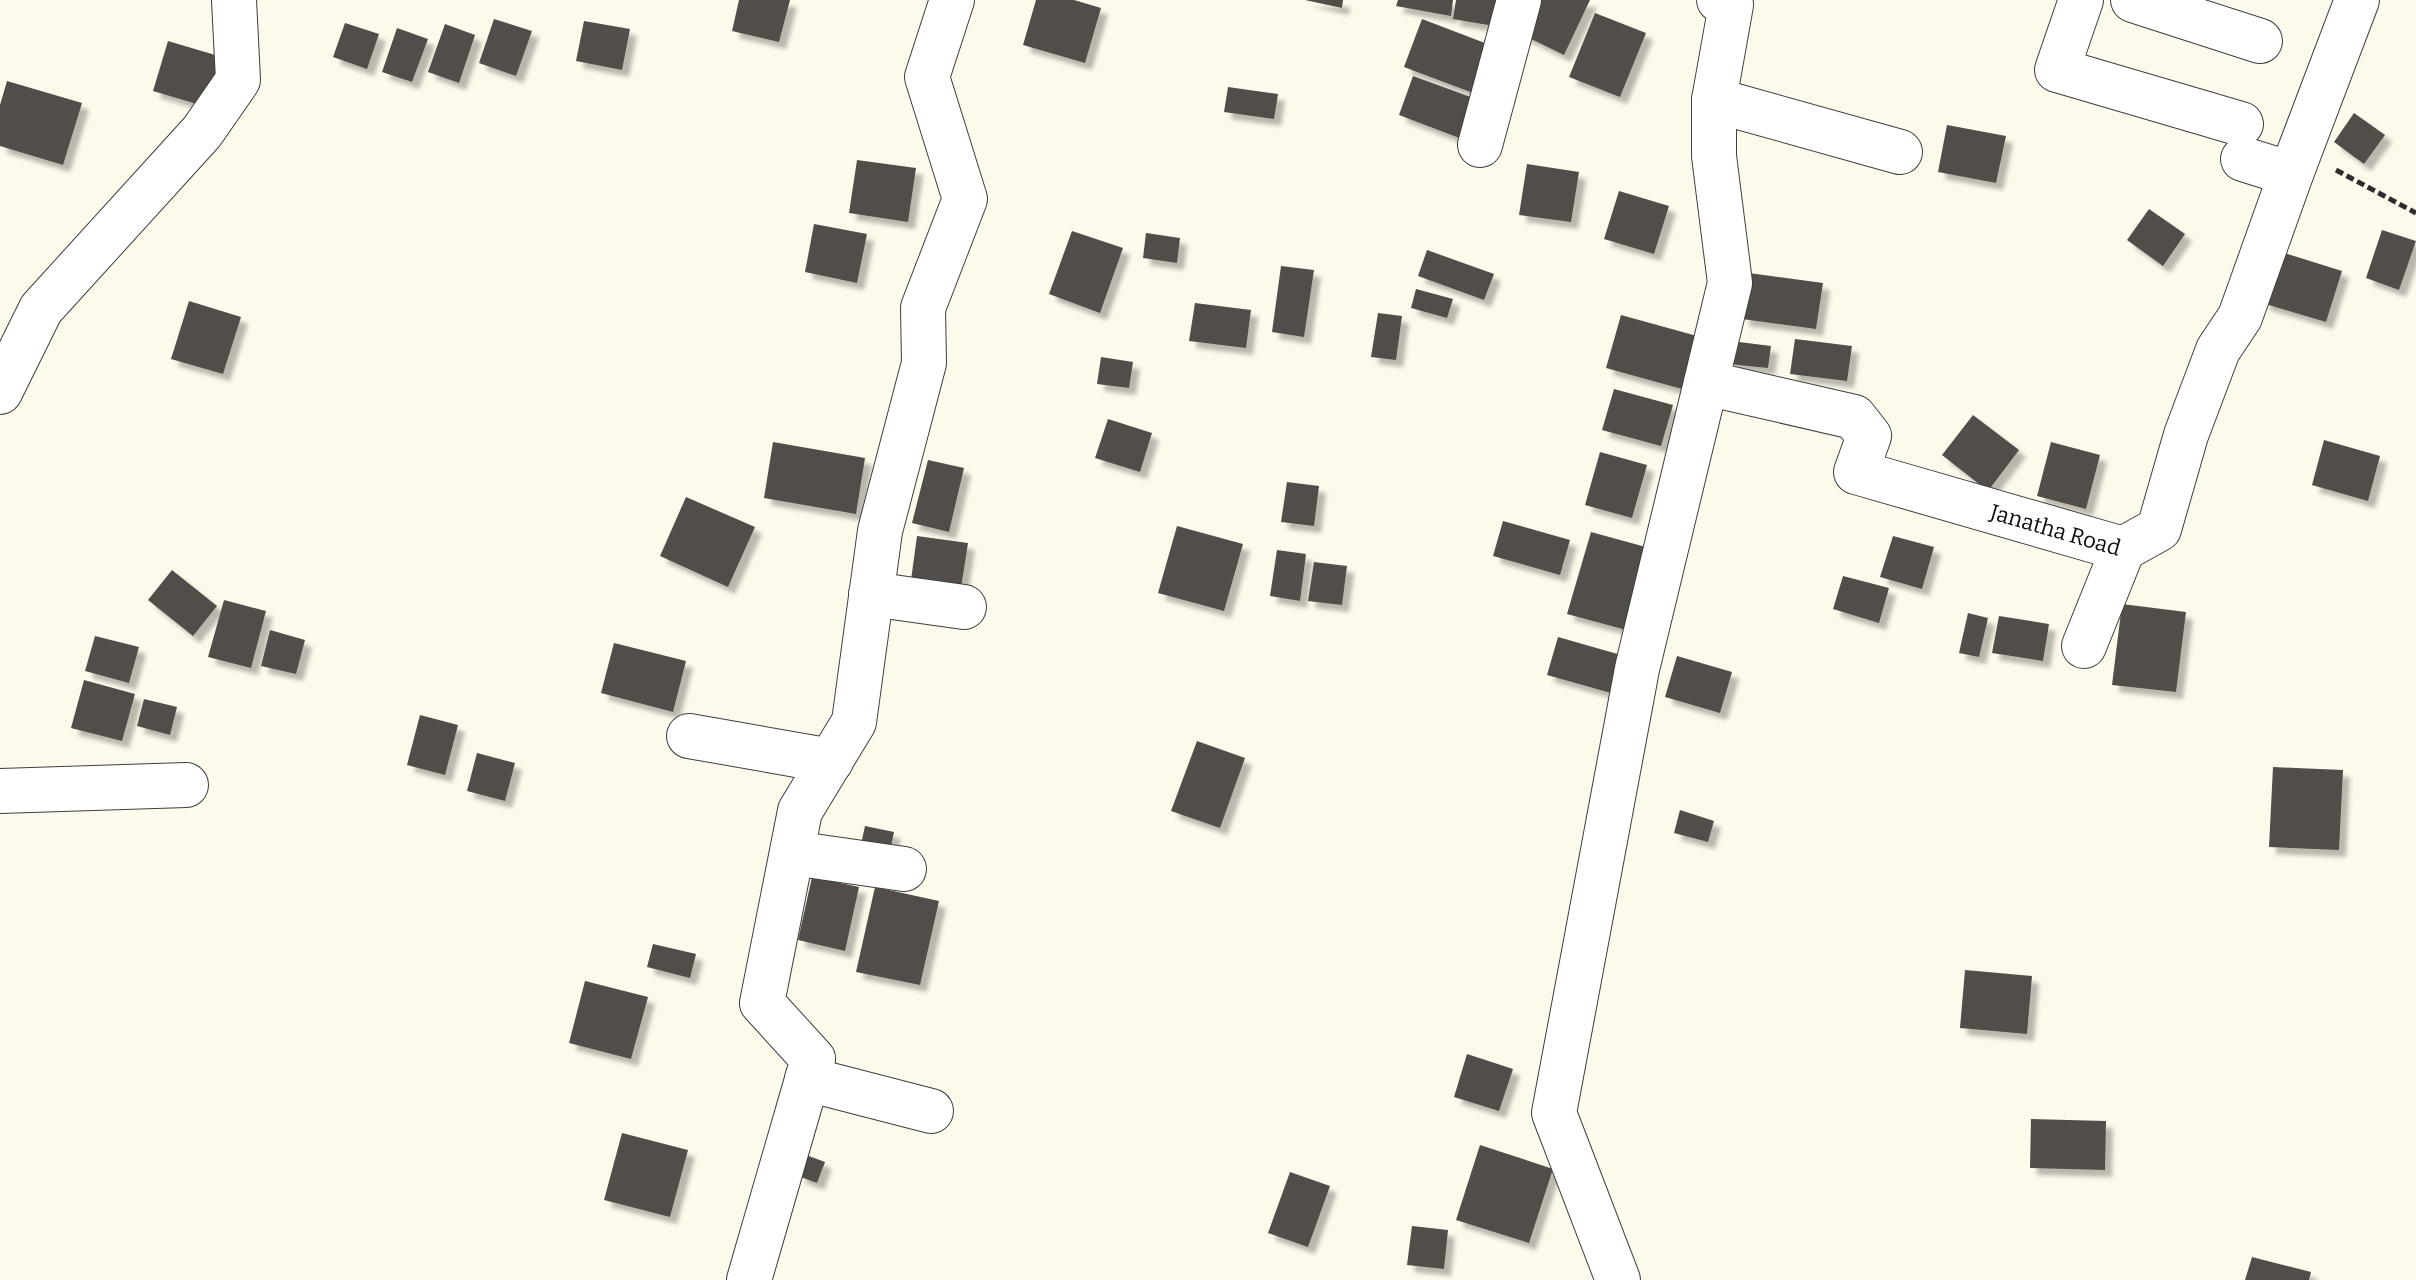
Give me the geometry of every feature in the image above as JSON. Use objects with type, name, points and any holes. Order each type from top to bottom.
[{"type":"street","points":[[0,392],[41,309],[202,132],[238,80],[234,0]]},
{"type":"street","points":[[749,1280],[813,1059],[762,1003],[800,811],[854,722],[880,531],[924,363],[923,308],[965,199],[927,77],[952,0]]},
{"type":"street","points":[[1480,145],[1519,0]]},
{"type":"street","points":[[2081,0],[2057,70],[2296,162]]},
{"type":"street","points":[[2133,0],[2260,41]]},
{"type":"street","name":"Janatha Road","points":[[1706,383],[1854,417],[1869,436],[1856,472],[2123,549],[2159,529],[2197,406],[2218,350],[2240,317],[2357,0]]},
{"type":"street","points":[[1618,1280],[1554,1113],[1637,669],[1730,283],[1714,156],[1714,100],[1729,2]]},
{"type":"street","points":[[1714,100],[1900,152]]},
{"type":"street","points":[[2084,646],[2123,549]]},
{"type":"street","points":[[871,594],[964,607]]},
{"type":"street","points":[[689,736],[831,761]]},
{"type":"street","points":[[0,791],[186,785]]},
{"type":"street","points":[[792,853],[904,869]]},
{"type":"street","points":[[807,1079],[931,1111]]},
{"type":"path","points":[[2296,162],[2416,213]]},
{"type":"building","points":[[739,0],[790,0],[779,42],[732,31]]},
{"type":"building","points":[[1036,0],[1074,0],[1101,8],[1085,63],[1023,45]]},
{"type":"building","points":[[1305,0],[1343,0],[1342,8]]},
{"type":"building","points":[[1398,0],[1453,0],[1451,16],[1396,6]]},
{"type":"building","points":[[1456,0],[1498,0],[1494,26],[1453,19]]},
{"type":"building","points":[[1537,0],[1590,0],[1564,55],[1521,34]]},
{"type":"building","points":[[1595,13],[1646,33],[1620,97],[1569,77]]},
{"type":"building","points":[[494,19],[532,31],[516,76],[479,63]]},
{"type":"building","points":[[1422,19],[1498,48],[1481,96],[1404,67]]},
{"type":"building","points":[[584,21],[630,29],[622,70],[576,61]]},
{"type":"building","points":[[345,23],[379,34],[367,69],[333,57]]},
{"type":"building","points":[[445,24],[475,35],[459,83],[428,72]]},
{"type":"building","points":[[397,28],[428,39],[412,82],[382,72]]},
{"type":"building","points":[[168,41],[222,57],[207,107],[153,91]]},
{"type":"building","points":[[1413,76],[1476,99],[1462,139],[1399,115]]},
{"type":"building","points":[[7,81],[82,103],[63,165],[0,146],[0,105]]},
{"type":"building","points":[[1228,87],[1278,94],[1274,119],[1224,112]]},
{"type":"building","points":[[2354,113],[2385,135],[2364,164],[2334,142]]},
{"type":"building","points":[[1947,125],[2006,136],[1996,183],[1938,172]]},
{"type":"building","points":[[857,160],[916,168],[908,222],[849,213]]},
{"type":"building","points":[[1527,164],[1579,172],[1571,222],[1519,215]]},
{"type":"building","points":[[1619,191],[1669,206],[1654,254],[1604,239]]},
{"type":"building","points":[[2149,209],[2185,234],[2163,266],[2127,240]]},
{"type":"building","points":[[814,224],[867,234],[857,283],[805,272]]},
{"type":"building","points":[[2382,230],[2416,241],[2399,290],[2366,278]]},
{"type":"building","points":[[1072,231],[1123,248],[1100,313],[1049,294]]},
{"type":"building","points":[[1146,233],[1180,238],[1177,263],[1143,258]]},
{"type":"building","points":[[1427,250],[1494,274],[1484,300],[1418,276]]},
{"type":"building","points":[[2278,251],[2342,271],[2326,322],[2262,303]]},
{"type":"building","points":[[1281,266],[1314,270],[1304,337],[1272,332]]},
{"type":"building","points":[[1749,273],[1823,283],[1816,329],[1742,319]]},
{"type":"building","points":[[1416,289],[1453,299],[1447,318],[1411,308]]},
{"type":"building","points":[[189,301],[241,317],[223,374],[171,359]]},
{"type":"building","points":[[1195,303],[1251,310],[1246,348],[1189,341]]},
{"type":"building","points":[[1378,313],[1402,316],[1396,360],[1371,357]]},
{"type":"building","points":[[1621,315],[1697,336],[1682,389],[1606,368]]},
{"type":"building","points":[[1795,339],[1852,346],[1847,381],[1790,374]]},
{"type":"building","points":[[1731,341],[1771,346],[1768,368],[1728,364]]},
{"type":"building","points":[[1101,357],[1133,362],[1129,388],[1097,384]]},
{"type":"building","points":[[1614,389],[1673,405],[1661,446],[1602,430]]},
{"type":"building","points":[[1973,415],[2019,450],[1988,491],[1942,455]]},
{"type":"building","points":[[1108,419],[1152,433],[1140,472],[1095,458]]},
{"type":"building","points":[[2324,440],[2380,456],[2368,501],[2312,485]]},
{"type":"building","points":[[773,442],[865,458],[856,514],[764,498]]},
{"type":"building","points":[[2051,442],[2100,455],[2086,509],[2037,496]]},
{"type":"building","points":[[1600,452],[1647,465],[1632,518],[1585,505]]},
{"type":"building","points":[[928,460],[964,468],[949,532],[912,523]]},
{"type":"building","points":[[1287,482],[1319,486],[1314,526],[1281,522]]},
{"type":"building","points":[[686,497],[755,527],[728,587],[660,556]]},
{"type":"building","points":[[1503,521],[1570,540],[1560,575],[1493,556]]},
{"type":"building","points":[[1177,526],[1243,544],[1224,611],[1158,593]]},
{"type":"building","points":[[1591,532],[1653,549],[1630,631],[1567,614]]},
{"type":"building","points":[[917,536],[968,543],[961,588],[911,580]]},
{"type":"building","points":[[1893,536],[1934,547],[1922,589],[1880,577]]},
{"type":"building","points":[[1277,550],[1306,554],[1300,601],[1270,596]]},
{"type":"building","points":[[1314,562],[1347,566],[1342,605],[1308,601]]},
{"type":"building","points":[[172,570],[217,606],[193,636],[148,600]]},
{"type":"building","points":[[1843,576],[1889,588],[1879,623],[1833,609]]},
{"type":"building","points":[[224,600],[266,611],[251,668],[208,657]]},
{"type":"building","points":[[2122,604],[2186,612],[2176,692],[2112,685]]},
{"type":"building","points":[[1968,613],[1988,618],[1979,657],[1959,653]]},
{"type":"building","points":[[1999,616],[2049,624],[2043,661],[1992,653]]},
{"type":"building","points":[[270,630],[305,640],[296,674],[261,666]]},
{"type":"building","points":[[95,636],[139,647],[129,683],[85,671]]},
{"type":"building","points":[[1558,637],[1621,655],[1611,693],[1547,675]]},
{"type":"building","points":[[614,643],[686,661],[673,712],[601,693]]},
{"type":"building","points":[[1677,656],[1732,672],[1720,713],[1665,697]]},
{"type":"building","points":[[84,680],[135,694],[122,741],[71,728]]},
{"type":"building","points":[[144,699],[177,707],[170,735],[137,726]]},
{"type":"building","points":[[420,715],[458,725],[445,775],[407,765]]},
{"type":"building","points":[[1197,741],[1245,758],[1220,828],[1171,811]]},
{"type":"building","points":[[477,753],[515,763],[505,801],[467,791]]},
{"type":"building","points":[[2273,767],[2343,770],[2339,850],[2269,847]]},
{"type":"building","points":[[1680,810],[1714,821],[1708,842],[1674,833]]},
{"type":"building","points":[[865,826],[894,832],[889,856],[860,849]]},
{"type":"building","points":[[812,877],[859,887],[845,951],[798,940]]},
{"type":"building","points":[[875,887],[939,901],[920,985],[856,972]]},
{"type":"building","points":[[653,944],[696,954],[690,978],[647,967]]},
{"type":"building","points":[[1965,970],[2032,976],[2027,1034],[1960,1028]]},
{"type":"building","points":[[585,981],[648,997],[631,1059],[569,1043]]},
{"type":"building","points":[[1467,1054],[1513,1069],[1499,1111],[1454,1097]]},
{"type":"building","points":[[2031,1119],[2106,1121],[2105,1170],[2030,1168]]},
{"type":"building","points":[[622,1133],[688,1150],[670,1217],[604,1200]]},
{"type":"building","points":[[1480,1145],[1553,1169],[1529,1243],[1456,1220]]},
{"type":"building","points":[[806,1155],[825,1162],[817,1183],[798,1176]]},
{"type":"building","points":[[1290,1172],[1330,1186],[1308,1247],[1268,1233]]},
{"type":"building","points":[[1412,1226],[1448,1230],[1444,1269],[1407,1265]]},
{"type":"building","points":[[2252,1257],[2311,1272],[2309,1280],[2245,1280]]}]
